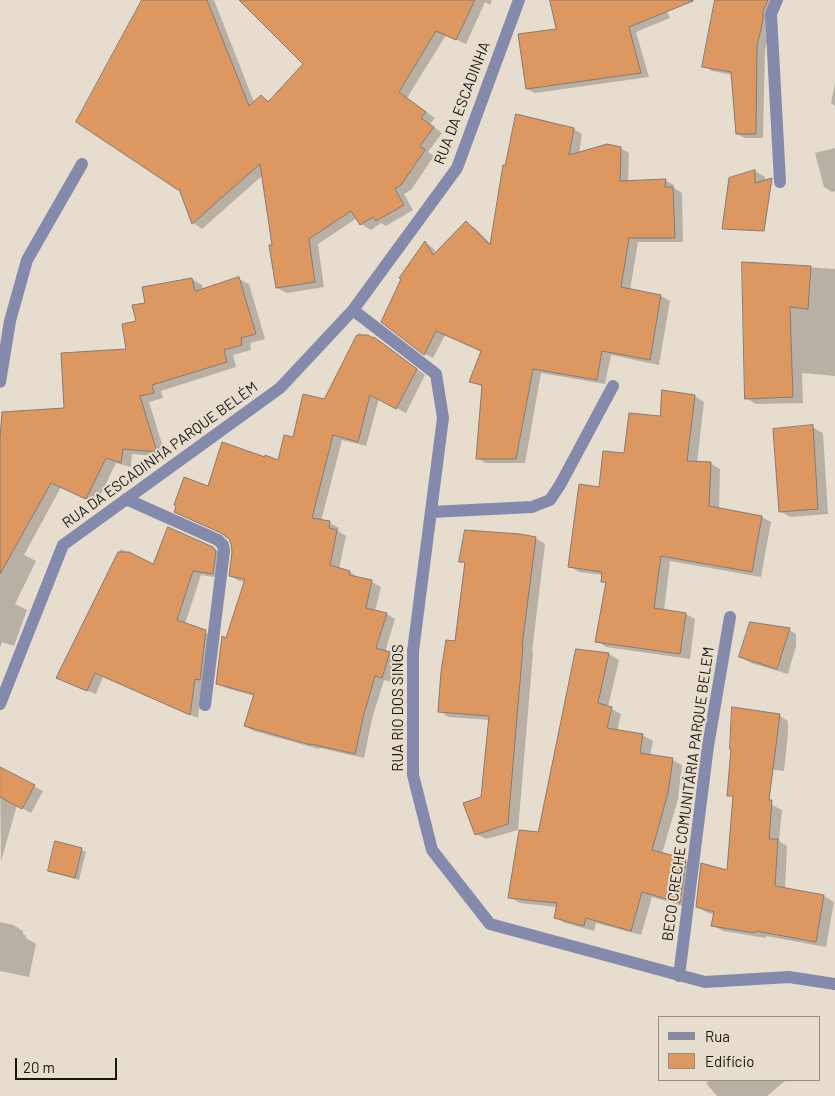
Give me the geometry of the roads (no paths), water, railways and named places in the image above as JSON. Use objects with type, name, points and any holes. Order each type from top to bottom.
[{"type":"street","name":"RUA DA ESCADINHA","points":[[353,310],[457,168],[519,0]]},
{"type":"street","points":[[777,0],[771,14],[780,182]]},
{"type":"street","points":[[0,382],[10,321],[27,260],[82,164]]},
{"type":"street","name":"RUA DA ESCADINHA PARQUE BELÉM","points":[[0,704],[63,545],[280,388],[353,310]]},
{"type":"street","name":"RUA RIO DOS SINOS","points":[[353,310],[436,374],[443,418],[413,651],[413,775],[432,850],[490,924],[705,982],[789,977],[835,984]]},
{"type":"street","points":[[431,512],[532,506],[550,500],[613,386]]},
{"type":"street","points":[[126,499],[218,540],[223,544],[224,551],[205,705]]},
{"type":"street","name":"BECO CRECHE COMUNITÁRIA PARQUE BELEM","points":[[679,976],[708,746],[730,618]]}]
